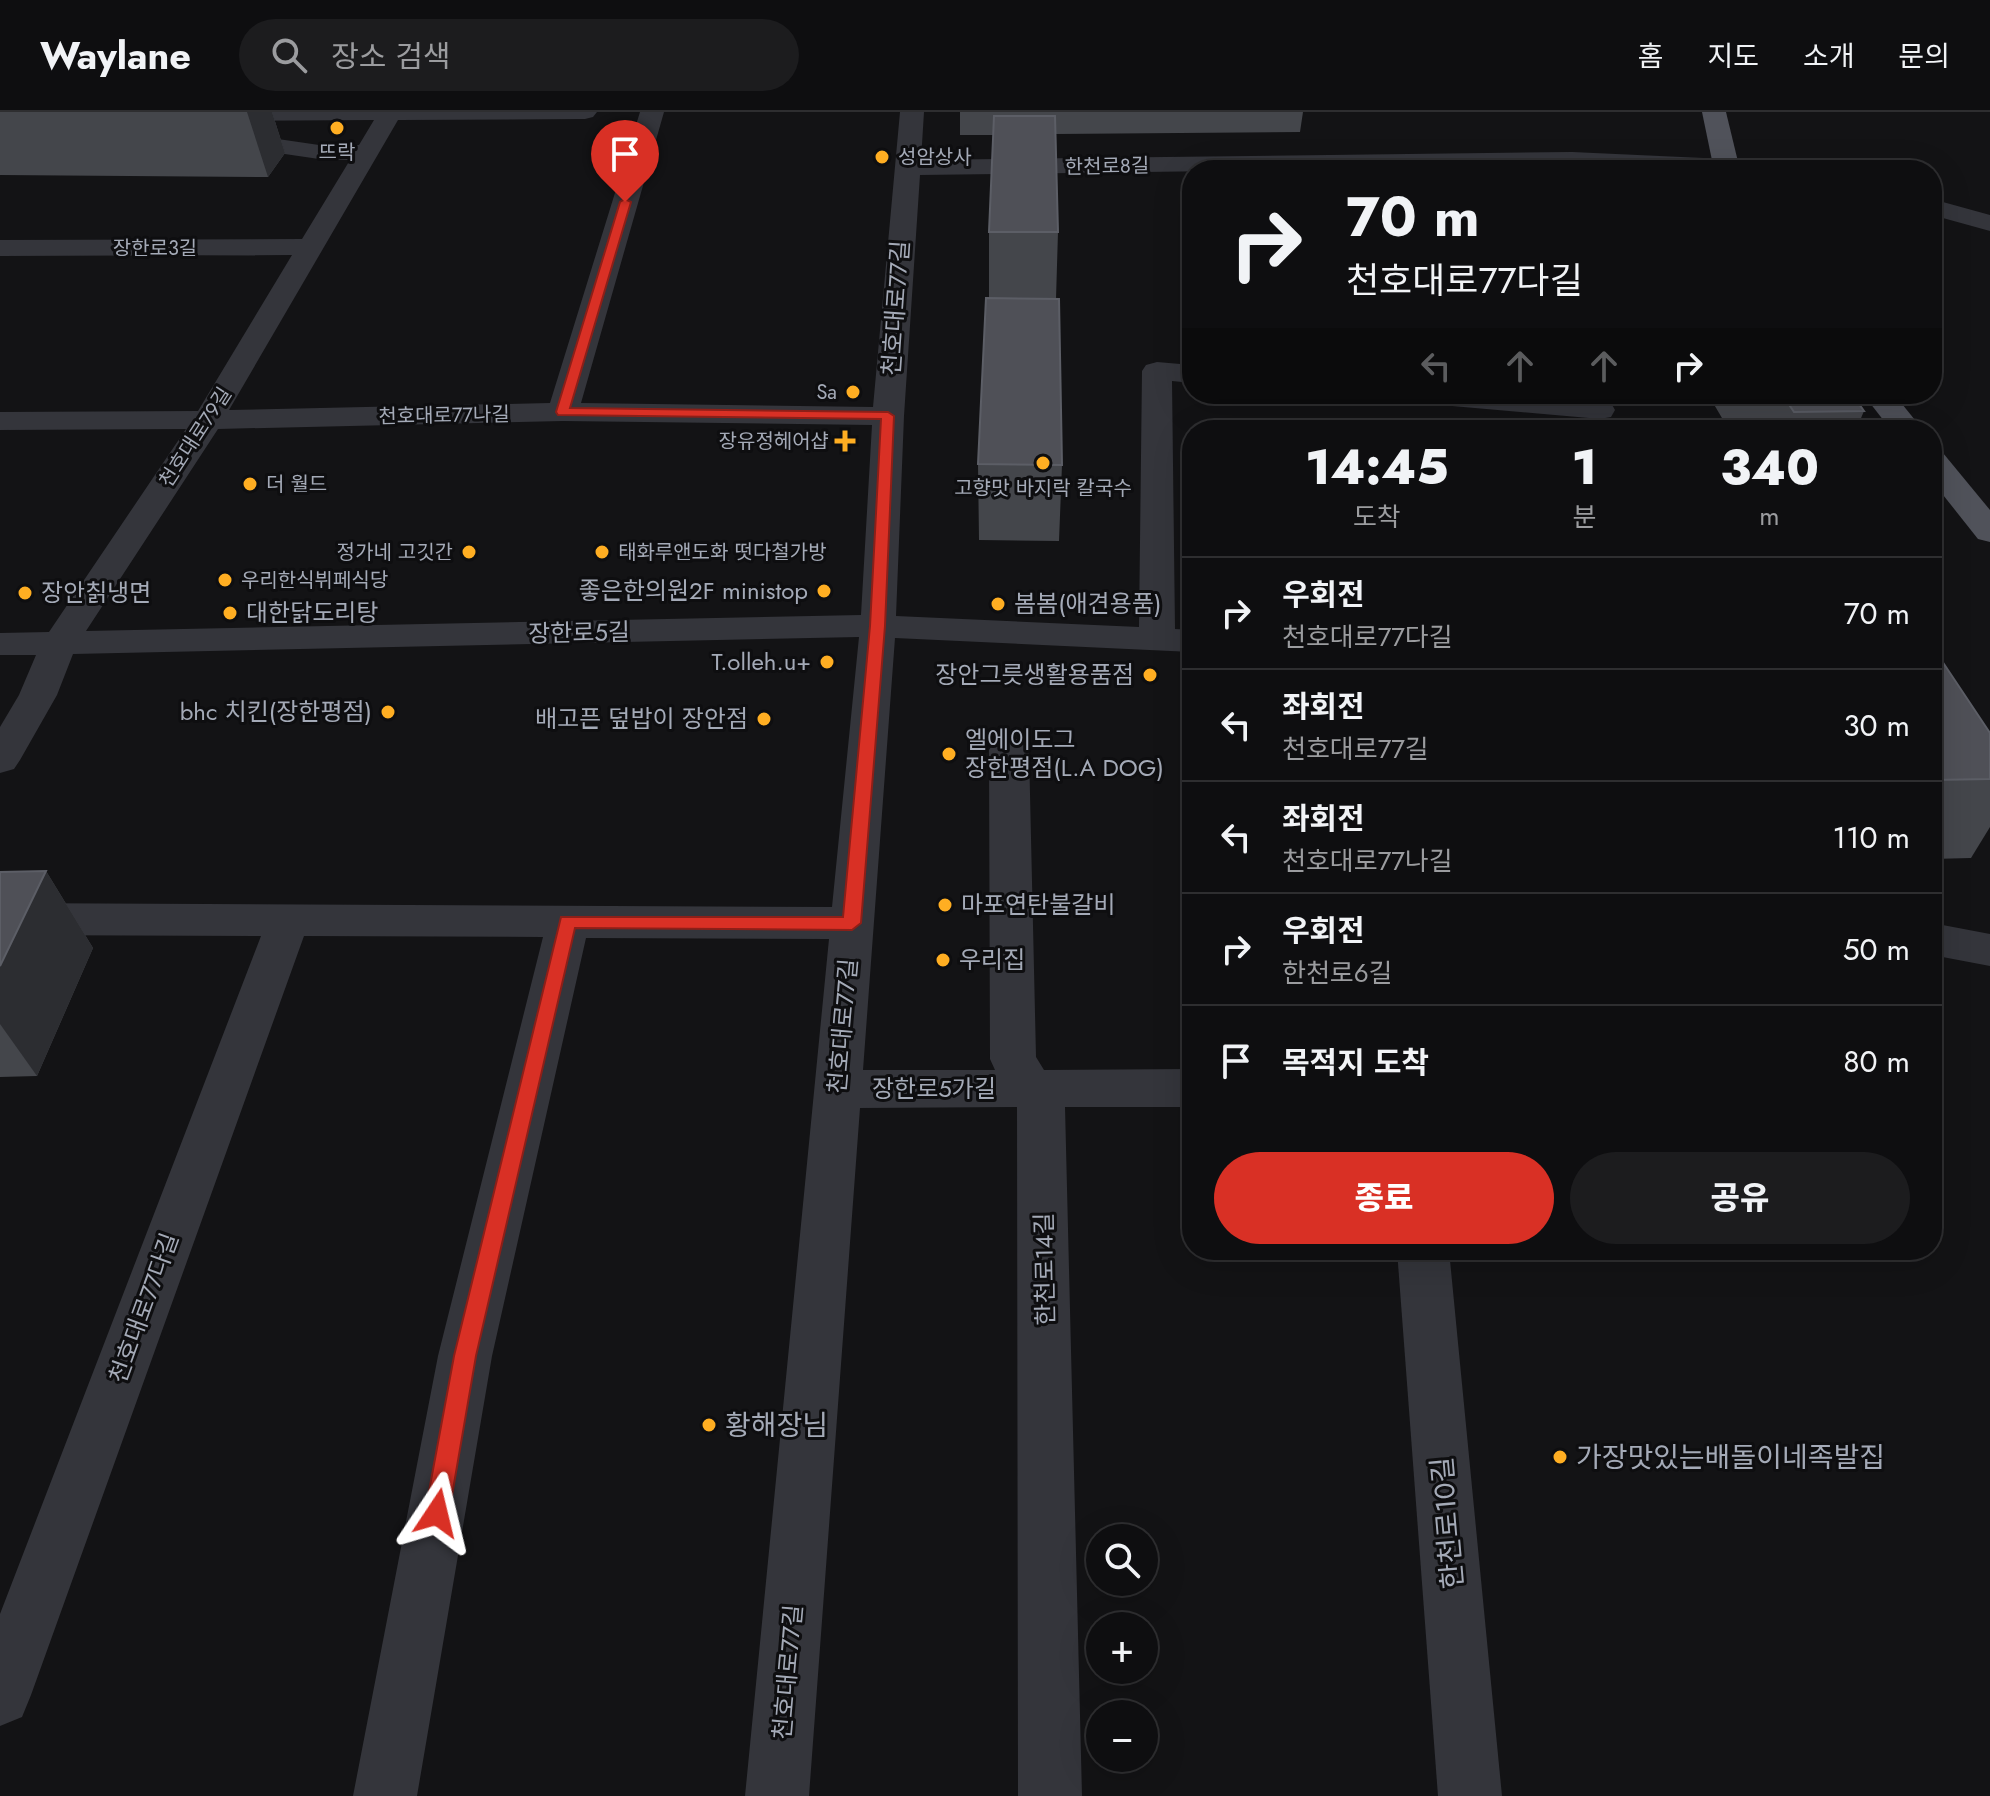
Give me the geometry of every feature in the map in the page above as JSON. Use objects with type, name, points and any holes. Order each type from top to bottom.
[{"type":"main road","points":[[1714,112],[1724,160]]},
{"type":"main road","points":[[1886,404],[1899,420]]},
{"type":"main road","points":[[1942,472],[1990,532]]},
{"type":"street","points":[[367,153],[319,152],[190,125],[391,112],[585,112]]},
{"type":"street","name":"천호대로79길","points":[[0,760],[38,695],[59,644],[208,420],[391,112]]},
{"type":"street","points":[[563,412],[652,112]]},
{"type":"street","name":"천호대로77길","points":[[777,1796],[878,626],[888,416],[912,112]]},
{"type":"street","name":"한천로8길","points":[[907,168],[1182,167]]},
{"type":"street","points":[[1942,210],[1990,223]]},
{"type":"street","points":[[1942,233],[1990,233]]},
{"type":"street","name":"장한로3길","points":[[0,248],[311,247]]},
{"type":"street","name":"장한로5길","points":[[0,644],[878,626],[1175,640],[1157,371],[1182,373]]},
{"type":"street","points":[[1525,404],[1600,411]]},
{"type":"street","name":"천호대로77나길","points":[[0,421],[563,412],[888,416]]},
{"type":"street","name":"한천로14길","points":[[1009,750],[1013,1059],[1043,1110],[1050,1796]]},
{"type":"street","points":[[0,919],[852,923]]},
{"type":"street","name":"천호대로77다길","points":[[0,1695],[288,921]]},
{"type":"street","points":[[385,1796],[465,1356],[568,922]]},
{"type":"street","points":[[1942,941],[1990,950]]},
{"type":"street","points":[[1031,1089],[1182,1088]]},
{"type":"street","name":"장한로5가길","points":[[838,1089],[1031,1089]]},
{"type":"street","name":"한천로10길","points":[[1424,1260],[1470,1796]]},
{"type":"building","points":[[994,116],[1055,116],[1058,232],[989,232]]},
{"type":"building","points":[[986,298],[1059,299],[1062,465],[978,464]]},
{"type":"building","points":[[1789,404],[1859,404],[1864,411],[1794,412]]},
{"type":"building","points":[[1942,661],[1990,733],[1990,779],[1942,780]]},
{"type":"building","points":[[46,871],[0,966],[0,872]]},
{"type":"place","name":"뜨락","points":[[337,128]]},
{"type":"place","name":"성암상사","points":[[882,157]]},
{"type":"place","name":"Sa","points":[[853,392]]},
{"type":"place","name":"장유정헤어샵","points":[[845,441]]},
{"type":"place","name":"고향맛 바지락 칼국수","points":[[1043,463]]},
{"type":"place","name":"더 월드","points":[[250,484]]},
{"type":"place","name":"정가네 고깃간","points":[[469,552]]},
{"type":"place","name":"태화루앤도화 떳다철가방","points":[[602,552]]},
{"type":"place","name":"우리한식뷔페식당","points":[[225,580]]},
{"type":"place","name":"좋은한의원2F ministop","points":[[824,591]]},
{"type":"place","name":"장안칡냉면","points":[[25,593]]},
{"type":"place","name":"봄봄(애견용품)","points":[[998,604]]},
{"type":"place","name":"대한닭도리탕","points":[[230,613]]},
{"type":"place","name":"T.olleh.u+","points":[[827,662]]},
{"type":"place","name":"장안그릇생활용품점","points":[[1150,675]]},
{"type":"place","name":"bhc 치킨(장한평점)","points":[[388,712]]},
{"type":"place","name":"배고픈 덮밥이 장안점","points":[[764,719]]},
{"type":"place","name":"엘에이도그 장한평점(L.A DOG)","points":[[949,754]]},
{"type":"place","name":"마포연탄불갈비","points":[[945,905]]},
{"type":"place","name":"우리집","points":[[943,960]]},
{"type":"place","name":"황해장님","points":[[709,1425]]},
{"type":"place","name":"가장맛있는배돌이네족발집","points":[[1560,1457]]},
{"type":"route","points":[[437,1513],[465,1356],[568,922],[852,923],[878,626],[888,416],[563,412],[625,202]]}]
